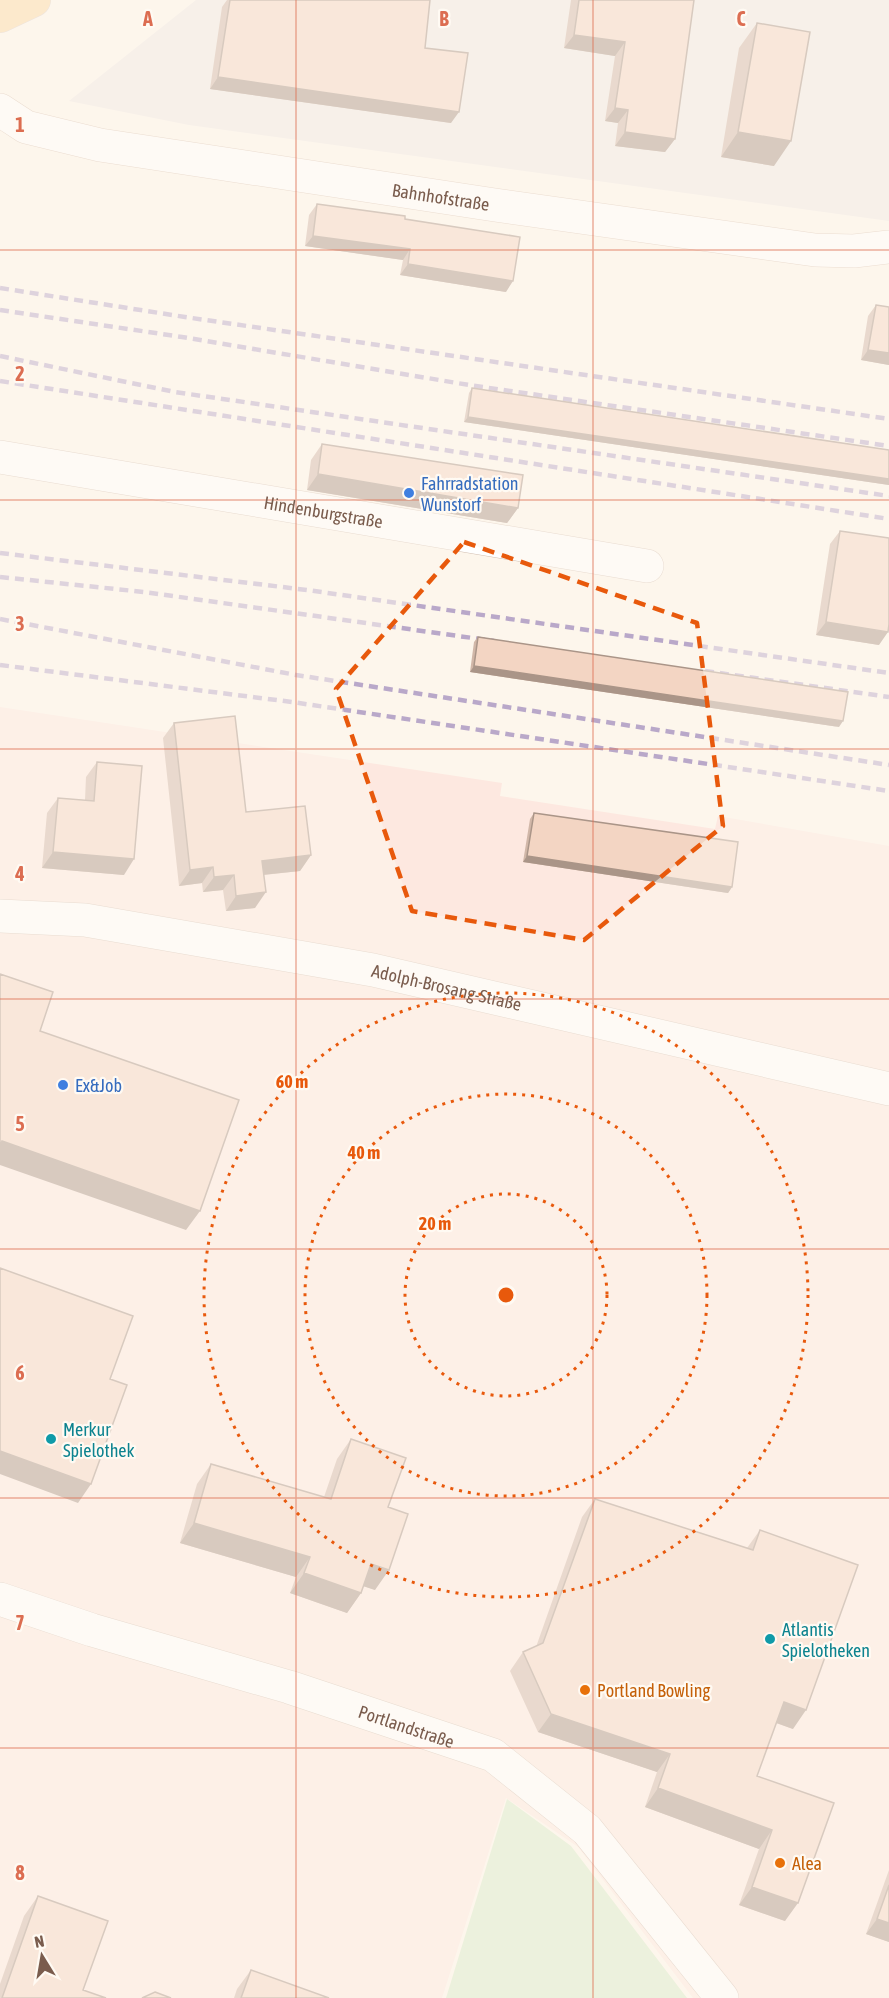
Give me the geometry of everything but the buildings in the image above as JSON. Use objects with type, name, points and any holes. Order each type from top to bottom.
[{"type":"main road","points":[[0,16],[34,0]]},
{"type":"street","name":"Bahnhofstraße","points":[[0,110],[26,127],[100,145],[495,205],[815,249],[854,251],[889,247]]},
{"type":"street","name":"Hindenburgstraße","points":[[0,457],[647,566]]},
{"type":"street","name":"Adolph-Brosang-Straße","points":[[0,916],[85,920],[373,970],[889,1089]]},
{"type":"street","name":"Portlandstraße","points":[[0,1599],[92,1630],[289,1687],[493,1755],[587,1830],[722,1998]]},
{"type":"highlighted area","points":[[464,542],[697,623],[723,826],[584,940],[412,911],[336,689]]},
{"type":"shaded area","points":[[196,0],[889,0],[889,221],[189,125],[69,101]]},
{"type":"shaded area","points":[[0,707],[502,783],[500,796],[715,829],[718,816],[889,846],[889,1998],[693,1998],[578,1847],[506,1798],[442,1998],[0,1998]]},
{"type":"green space","points":[[507,1799],[571,1846],[687,1998],[446,1998]]},
{"type":"railway","points":[[0,288],[889,419]]},
{"type":"railway","points":[[0,310],[182,337],[469,385],[889,446]]},
{"type":"railway","points":[[0,356],[175,392],[889,496]]},
{"type":"railway","points":[[0,381],[889,519]]},
{"type":"railway","points":[[0,553],[307,590],[889,673]]},
{"type":"railway","points":[[0,577],[144,592],[494,641]]},
{"type":"railway","points":[[0,619],[296,675],[889,765]]},
{"type":"railway","points":[[0,665],[292,702],[889,791]]},
{"type":"railway","points":[[705,671],[889,697]]},
{"type":"place","name":"Fahrradstation Wunstorf","points":[[409,493]]},
{"type":"place","name":"Ex&Job","points":[[63,1085]]},
{"type":"place","name":"Merkur Spielothek","points":[[51,1439]]},
{"type":"place","name":"Atlantis Spielotheken","points":[[770,1639]]},
{"type":"place","name":"Portland Bowling","points":[[585,1690]]},
{"type":"place","name":"Alea","points":[[780,1863]]}]
